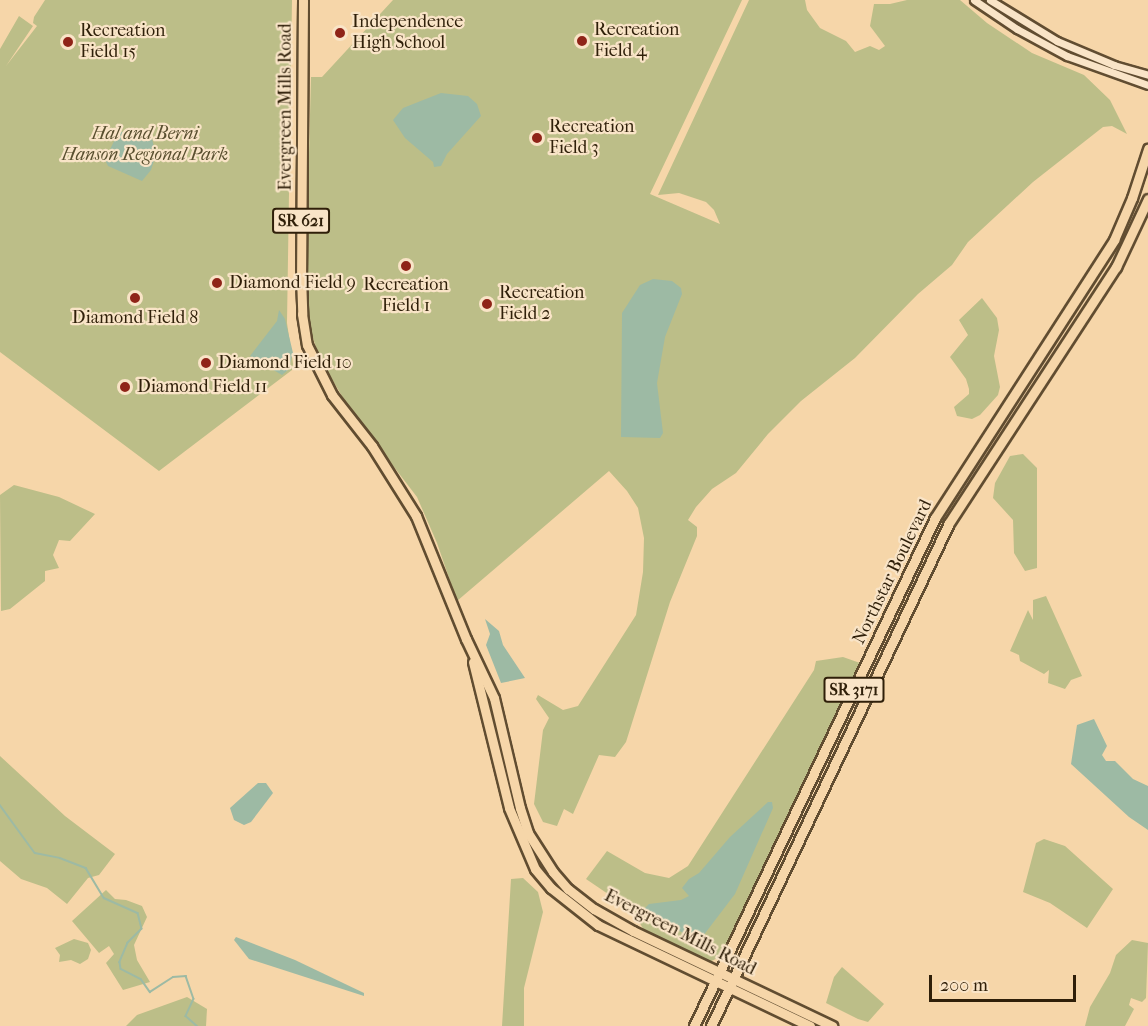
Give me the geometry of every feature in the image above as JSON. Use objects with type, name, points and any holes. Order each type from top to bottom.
[{"type":"main road","name":"Evergreen Mills Road","points":[[303,0],[301,294],[307,345],[332,395],[372,446],[416,516],[466,639],[494,698],[520,808],[528,832],[553,872],[568,889],[618,924],[810,1026]]},
{"type":"main road","name":"Northstar Boulevard","points":[[694,1026],[936,518],[956,483],[1114,240],[1132,198],[1148,149]]},
{"type":"main road","name":"Northstar Boulevard","points":[[711,1026],[949,524],[969,489],[1116,267],[1148,199]]},
{"type":"main road","name":"Evergreen Mills Road","points":[[466,639],[508,808],[532,862],[543,879],[561,898],[598,925],[717,977]]},
{"type":"main road","points":[[532,862],[558,886],[568,889]]},
{"type":"main road","points":[[561,898],[573,899],[609,924],[618,924]]},
{"type":"main road","name":"Evergreen Mills Road","points":[[731,984],[831,1026]]},
{"type":"street","points":[[974,0],[1017,29],[1067,56],[1148,85]]},
{"type":"street","points":[[990,0],[1057,41],[1114,65],[1148,75]]},
{"type":"green space","name":"Hal and Berni Hanson Regional Park","points":[[45,0],[292,0],[287,323],[292,370],[159,471],[0,352],[0,49],[19,16],[33,26],[6,66],[37,26],[33,23],[34,17]]},
{"type":"green space","points":[[393,0],[742,0],[650,194],[720,224],[714,210],[706,202],[679,193],[658,195],[749,0],[805,0],[807,10],[820,28],[846,41],[855,52],[870,46],[879,50],[885,46],[870,26],[874,4],[890,4],[907,0],[960,0],[987,23],[1032,53],[1084,75],[1110,100],[1127,134],[1112,126],[1103,127],[1033,182],[968,242],[952,265],[918,294],[855,358],[801,401],[768,434],[736,473],[712,489],[696,507],[688,520],[697,527],[697,536],[670,602],[626,742],[615,757],[599,755],[573,814],[564,809],[557,826],[543,822],[534,804],[543,730],[549,718],[536,699],[538,695],[563,710],[578,706],[636,615],[643,572],[644,538],[638,508],[627,491],[609,471],[457,601],[437,543],[417,497],[351,411],[321,361],[310,330],[305,305],[311,77],[322,77]]},
{"type":"green space","points":[[982,298],[997,318],[999,330],[994,356],[1000,387],[998,395],[980,415],[972,419],[957,416],[954,407],[969,394],[969,389],[966,379],[950,357],[968,335],[959,320]]},
{"type":"green space","points":[[1023,454],[1037,468],[1037,568],[1025,571],[1014,553],[1013,520],[993,498],[995,483],[1010,456]]},
{"type":"green space","points":[[14,485],[59,497],[95,514],[70,541],[59,540],[53,555],[59,568],[45,571],[45,581],[10,609],[1,611],[0,495]]},
{"type":"green space","points":[[1046,596],[1082,676],[1071,680],[1065,689],[1048,683],[1049,670],[1044,674],[1020,661],[1019,655],[1010,651],[1028,610],[1033,620],[1033,600]]},
{"type":"green space","points":[[843,657],[860,663],[720,957],[707,963],[646,934],[633,911],[586,879],[607,851],[645,873],[669,878],[688,866],[814,670],[816,661]]},
{"type":"green space","points":[[0,756],[65,816],[115,854],[99,875],[88,878],[67,904],[47,888],[21,879],[0,861]]},
{"type":"green space","points":[[1044,839],[1065,846],[1113,889],[1087,928],[1050,903],[1023,892],[1036,843]]},
{"type":"green space","points":[[523,878],[538,892],[543,912],[524,988],[524,1026],[502,1026],[511,879]]},
{"type":"green space","points":[[106,890],[115,899],[142,906],[147,917],[134,945],[137,960],[150,982],[123,990],[106,963],[114,954],[109,946],[99,953],[72,921]]},
{"type":"green space","points":[[74,939],[88,943],[91,950],[88,959],[80,964],[71,960],[59,962],[60,955],[55,948]]},
{"type":"green space","points":[[1132,940],[1148,943],[1146,998],[1142,1002],[1131,998],[1129,1005],[1134,1009],[1125,1026],[1085,1026],[1090,1007],[1110,973],[1116,955]]},
{"type":"green space","points":[[842,967],[884,1004],[868,1022],[826,1003],[834,977]]},
{"type":"green space","points":[[187,997],[207,1009],[206,1026],[126,1026],[137,1015]]},
{"type":"shaded area","points":[[441,93],[468,96],[477,104],[481,116],[447,154],[441,166],[434,167],[433,162],[405,138],[393,120],[403,108]]},
{"type":"shaded area","points":[[138,130],[151,135],[156,155],[151,170],[142,181],[108,166],[105,160],[116,137],[121,132]]},
{"type":"shaded area","points":[[653,279],[672,281],[681,288],[682,294],[665,337],[657,383],[663,433],[660,438],[621,437],[622,313],[640,285]]},
{"type":"shaded area","points":[[279,310],[285,319],[293,353],[288,370],[282,375],[250,356],[277,321]]},
{"type":"shaded area","points":[[485,619],[499,631],[503,645],[525,678],[501,683],[486,645],[490,634]]},
{"type":"shaded area","points":[[1094,719],[1107,746],[1102,755],[1106,761],[1115,761],[1133,779],[1148,786],[1148,830],[1129,817],[1071,764],[1077,725]]},
{"type":"shaded area","points":[[258,783],[266,783],[273,793],[251,822],[244,825],[234,820],[230,808]]},
{"type":"shaded area","points":[[768,802],[772,802],[773,808],[735,894],[703,936],[692,938],[643,910],[649,904],[681,900],[689,896],[682,888],[689,879],[699,873],[730,837]]},
{"type":"shaded area","points":[[236,937],[295,960],[364,993],[364,996],[249,959],[234,940]]},
{"type":"waterway","points":[[0,805],[35,853],[60,858],[86,868],[104,898],[138,913],[142,929],[128,943],[120,962],[121,969],[141,979],[150,992],[173,977],[186,976],[194,999],[186,1016],[197,1026]]},
{"type":"place","name":"Independence High School","points":[[340,33]]},
{"type":"place","name":"Recreation Field 4","points":[[582,41]]},
{"type":"place","name":"Recreation Field 15","points":[[68,42]]},
{"type":"place","name":"Recreation Field 3","points":[[537,138]]},
{"type":"place","name":"Recreation Field 1","points":[[406,266]]},
{"type":"place","name":"Diamond Field 9","points":[[217,283]]},
{"type":"place","name":"Diamond Field 8","points":[[135,298]]},
{"type":"place","name":"Recreation Field 2","points":[[487,304]]},
{"type":"place","name":"Diamond Field 10","points":[[206,363]]},
{"type":"place","name":"Diamond Field 11","points":[[125,387]]}]
